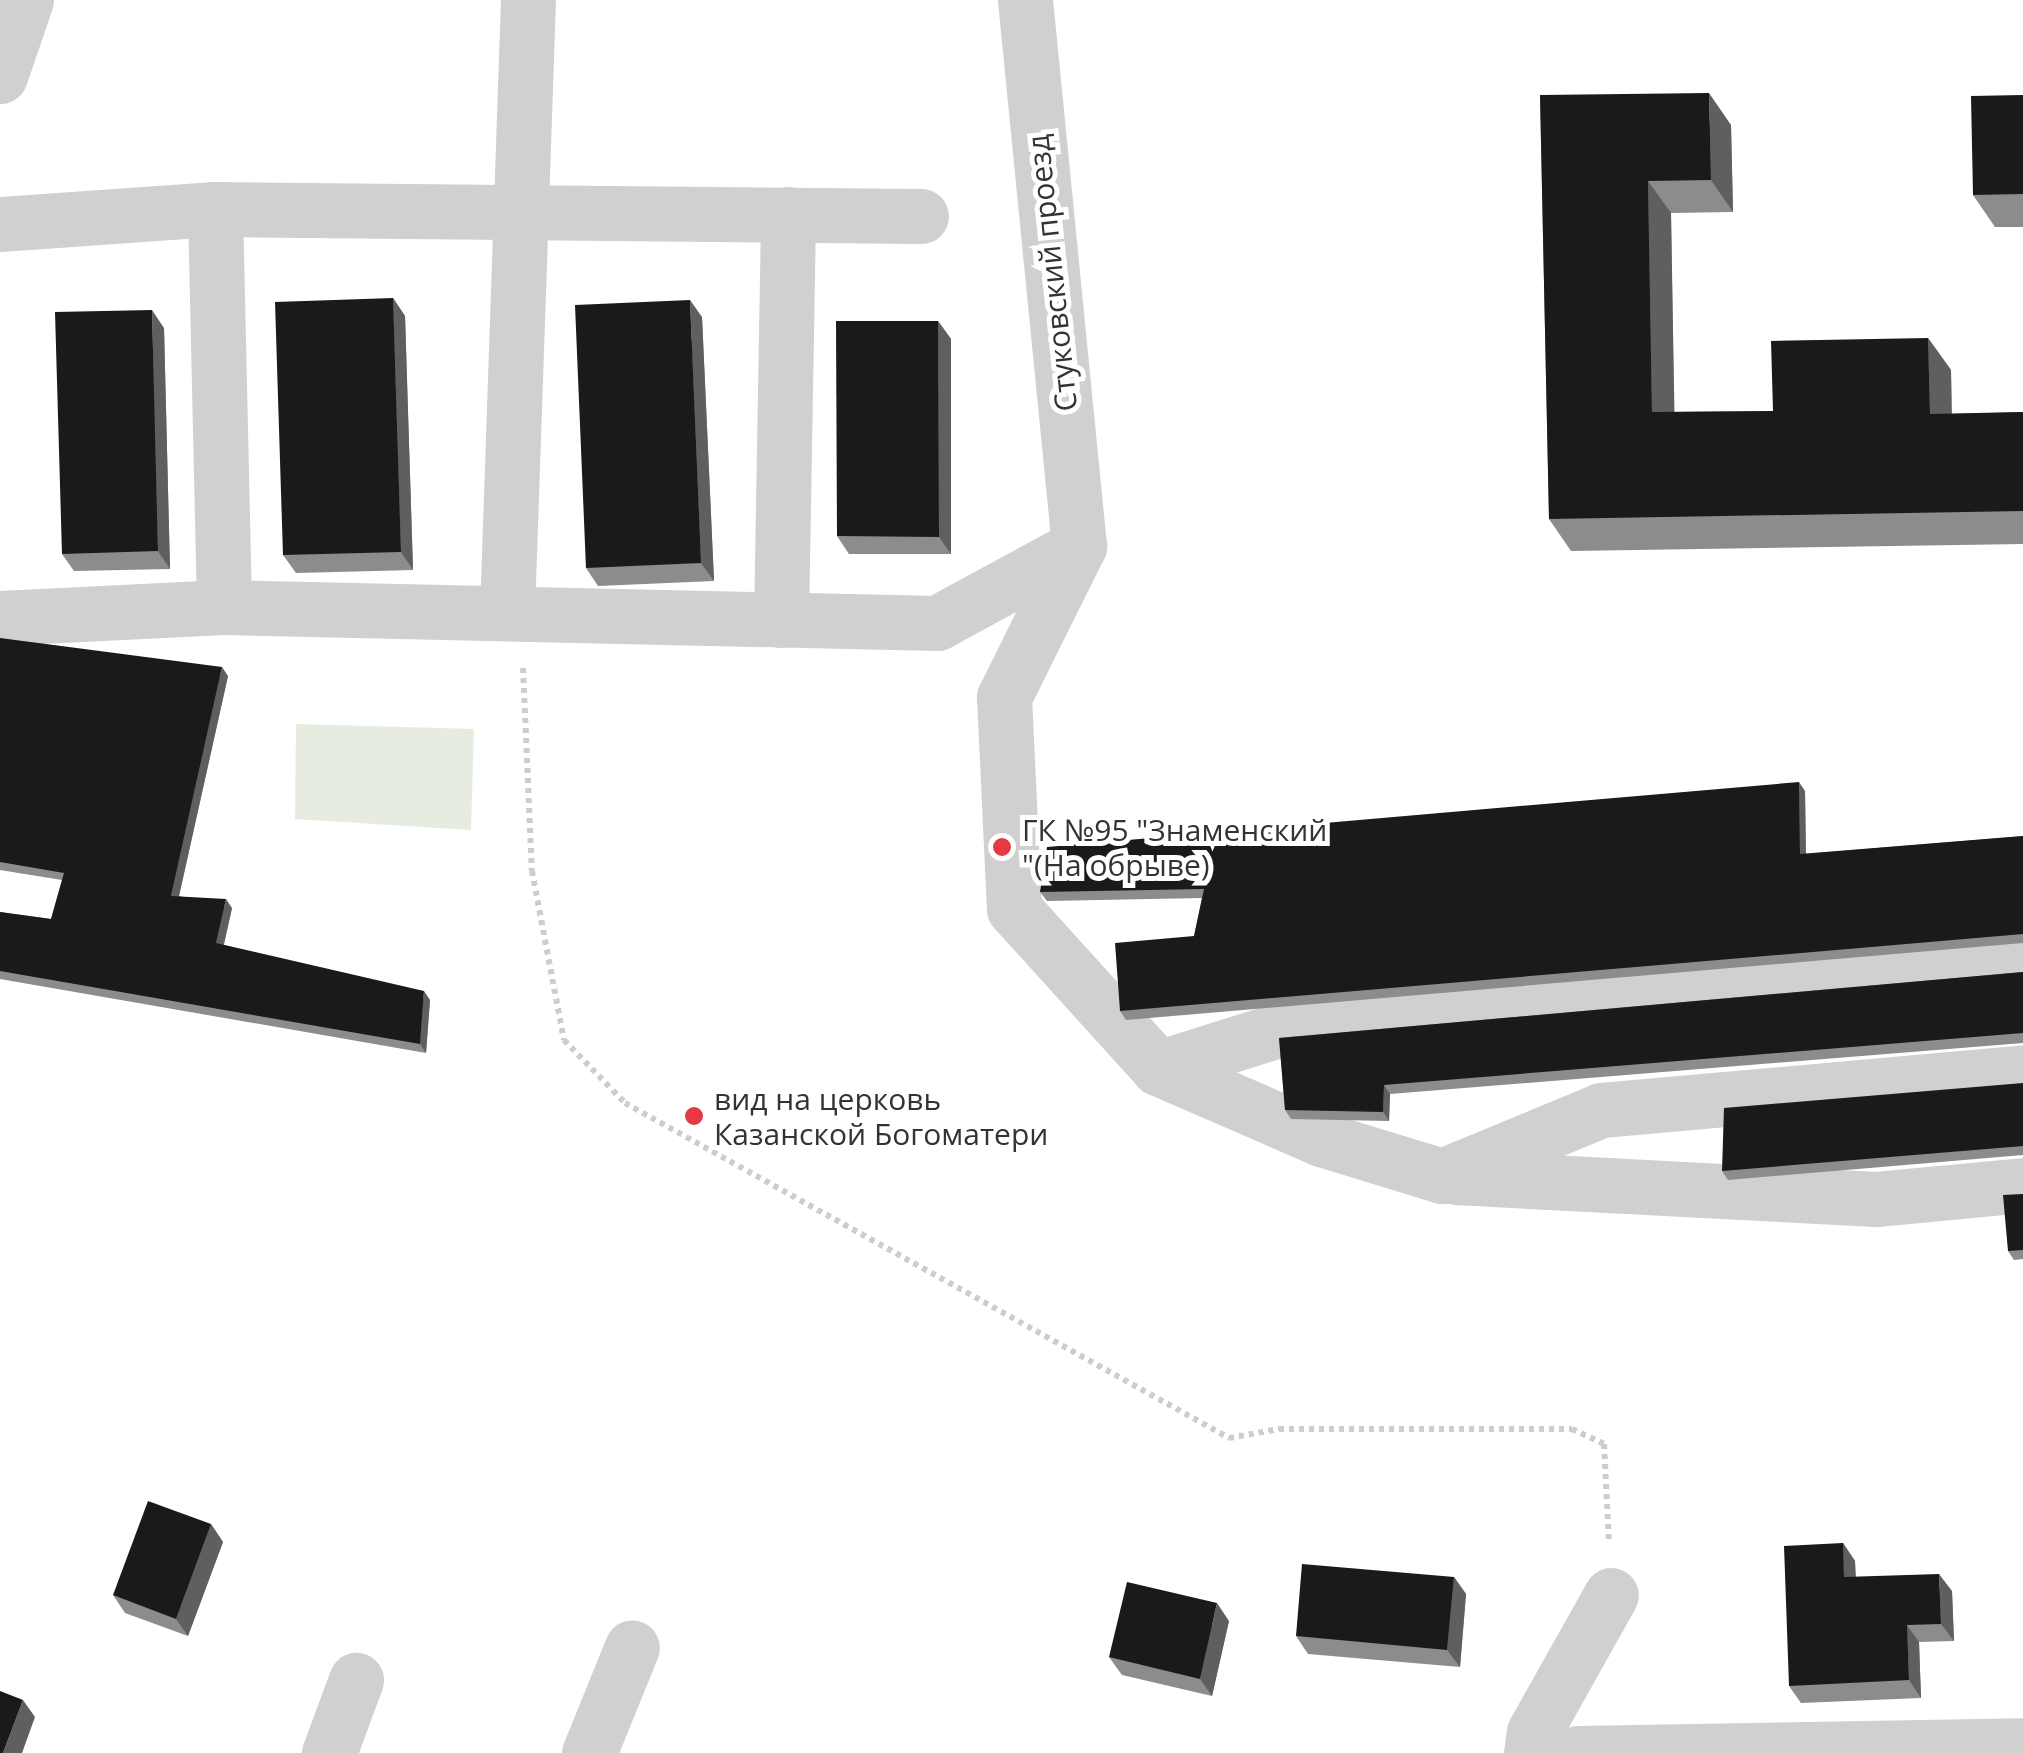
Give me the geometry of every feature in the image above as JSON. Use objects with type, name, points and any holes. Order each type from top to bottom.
[{"type":"street","points":[[0,76],[26,0]]},
{"type":"street","points":[[514,614],[528,0]]},
{"type":"street","name":"Стуковский проезд","points":[[1025,0],[1078,546]]},
{"type":"street","points":[[214,209],[224,606]]},
{"type":"street","points":[[0,224],[214,209],[921,216]]},
{"type":"street","points":[[780,620],[788,214]]},
{"type":"street","points":[[0,618],[224,606],[937,624],[1078,546]]},
{"type":"street","points":[[1078,546],[1004,697],[1014,910],[1158,1068],[1321,1139],[1442,1176],[1876,1199],[2023,1185]]},
{"type":"street","points":[[1158,1068],[1291,1026],[2023,962]]},
{"type":"street","points":[[1442,1176],[1601,1110],[2023,1072]]},
{"type":"street","points":[[1531,1753],[1534,1732],[1611,1594]]},
{"type":"street","points":[[589,1753],[632,1646]]},
{"type":"street","points":[[329,1753],[356,1680]]},
{"type":"street","points":[[1578,1753],[2023,1746]]},
{"type":"path","points":[[514,614],[532,871],[564,1040],[625,1103],[1228,1438],[1279,1428],[1572,1429],[1604,1444],[1611,1594]]},
{"type":"shaded area","points":[[296,724],[474,729],[471,830],[295,819]]},
{"type":"building","points":[[1709,93],[1711,180],[1648,181],[1652,412],[1773,411],[1771,341],[1928,338],[1930,414],[2023,412],[2023,511],[1549,519],[1540,95]]},
{"type":"building","points":[[2023,95],[2023,194],[1973,195],[1971,96]]},
{"type":"building","points":[[393,298],[401,552],[283,555],[275,302]]},
{"type":"building","points":[[690,300],[701,563],[586,568],[575,305]]},
{"type":"building","points":[[152,310],[158,551],[62,554],[55,312]]},
{"type":"building","points":[[836,321],[938,321],[939,537],[837,536]]},
{"type":"building","points":[[0,638],[222,667],[171,896],[226,899],[216,943],[424,991],[420,1044],[0,971],[0,912],[51,919],[64,873],[0,862]]},
{"type":"building","points":[[1799,782],[1800,854],[2023,836],[2023,934],[1120,1011],[1115,943],[1194,936],[1204,889],[1040,892],[1047,847]]},
{"type":"building","points":[[2023,972],[2023,1033],[1384,1085],[1383,1112],[1285,1110],[1279,1038]]},
{"type":"building","points":[[2023,1083],[2023,1146],[1722,1171],[1724,1108]]},
{"type":"building","points":[[2023,1194],[2023,1250],[2008,1251],[2003,1195]]},
{"type":"building","points":[[148,1501],[211,1524],[176,1619],[113,1595]]},
{"type":"building","points":[[1843,1543],[1844,1577],[1939,1574],[1941,1624],[1907,1625],[1909,1680],[1789,1686],[1784,1546]]},
{"type":"building","points":[[1302,1564],[1454,1577],[1447,1650],[1296,1636]]},
{"type":"building","points":[[1127,1582],[1217,1603],[1200,1679],[1109,1657]]},
{"type":"building","points":[[0,1691],[23,1700],[3,1753],[0,1753]]},
{"type":"place","name":"ГК №95 \"Знаменский \"(На обрыве)","points":[[1002,847]]},
{"type":"place","name":"вид на церковь Казанской Богоматери","points":[[694,1116]]}]
